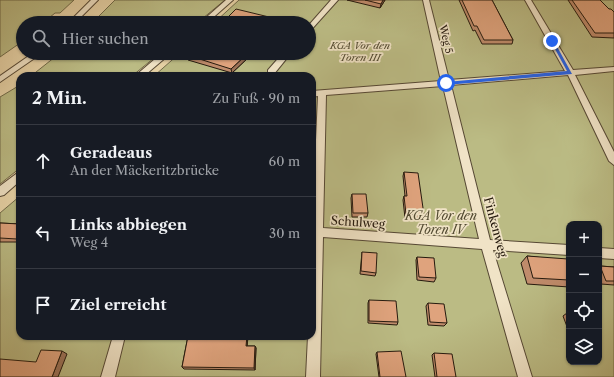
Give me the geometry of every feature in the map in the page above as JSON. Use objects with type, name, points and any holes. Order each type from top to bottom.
[{"type":"lane","points":[[78,16],[95,0]]},
{"type":"lane","points":[[211,16],[230,0]]},
{"type":"lane","points":[[316,21],[335,0]]},
{"type":"lane","name":"Weg 5","points":[[426,0],[446,83]]},
{"type":"lane","points":[[528,0],[570,72],[614,161]]},
{"type":"lane","points":[[0,80],[28,60]]},
{"type":"lane","points":[[144,72],[158,60]]},
{"type":"lane","points":[[271,72],[281,60]]},
{"type":"lane","points":[[316,162],[317,93],[614,69]]},
{"type":"lane","name":"Finkenweg","points":[[446,83],[486,244],[525,377]]},
{"type":"lane","points":[[0,192],[16,178]]},
{"type":"lane","name":"Schulweg","points":[[316,232],[566,250]]},
{"type":"lane","points":[[602,253],[614,254]]},
{"type":"lane","points":[[108,377],[118,340]]},
{"type":"lane","points":[[313,377],[314,340]]},
{"type":"green space","points":[[0,0],[74,0],[60,13],[55,13],[51,16],[16,16],[16,46],[0,57]]},
{"type":"green space","points":[[115,0],[225,0],[206,16],[99,16]]},
{"type":"green space","name":"KGA Vor den Toren IV","points":[[239,0],[614,0],[614,377],[0,377],[0,213],[16,199],[16,340],[316,340],[316,72],[159,72],[172,60],[316,60],[316,16],[222,16]]},
{"type":"green space","points":[[51,60],[151,60],[137,72],[36,72]]},
{"type":"green space","points":[[16,87],[16,171],[0,184],[0,97]]},
{"type":"building","points":[[365,0],[383,0],[381,4]]},
{"type":"building","points":[[462,0],[492,0],[513,40],[484,40],[477,26],[474,26]]},
{"type":"building","points":[[572,0],[600,0],[614,12],[614,33],[595,33]]},
{"type":"building","points":[[236,9],[265,16],[229,16]]},
{"type":"building","points":[[203,60],[241,60],[231,69]]},
{"type":"building","points":[[404,172],[418,173],[424,215],[406,214],[404,196],[407,196]]},
{"type":"building","points":[[352,194],[366,194],[368,213],[353,213]]},
{"type":"building","points":[[0,223],[16,224],[16,239],[0,238]]},
{"type":"building","points":[[362,252],[377,253],[376,273],[361,271]]},
{"type":"building","points":[[527,256],[566,259],[566,280],[533,278]]},
{"type":"building","points":[[417,257],[434,258],[436,278],[419,277]]},
{"type":"building","points":[[602,266],[614,267],[614,281],[606,281],[602,271]]},
{"type":"building","points":[[369,300],[396,301],[398,322],[369,321]]},
{"type":"building","points":[[428,303],[444,304],[447,323],[430,322]]},
{"type":"building","points":[[187,340],[247,340],[246,346],[255,346],[254,368],[182,367]]},
{"type":"building","points":[[41,350],[62,351],[52,377],[0,377],[0,359],[36,362]]},
{"type":"building","points":[[401,351],[406,377],[380,377],[377,352]]},
{"type":"building","points":[[434,353],[452,354],[456,377],[437,377]]},
{"type":"route","points":[[446,83],[570,72],[552,41]]},
{"type":"park label","name":"KGA Vor den Toren III","points":[[360,50]]}]
